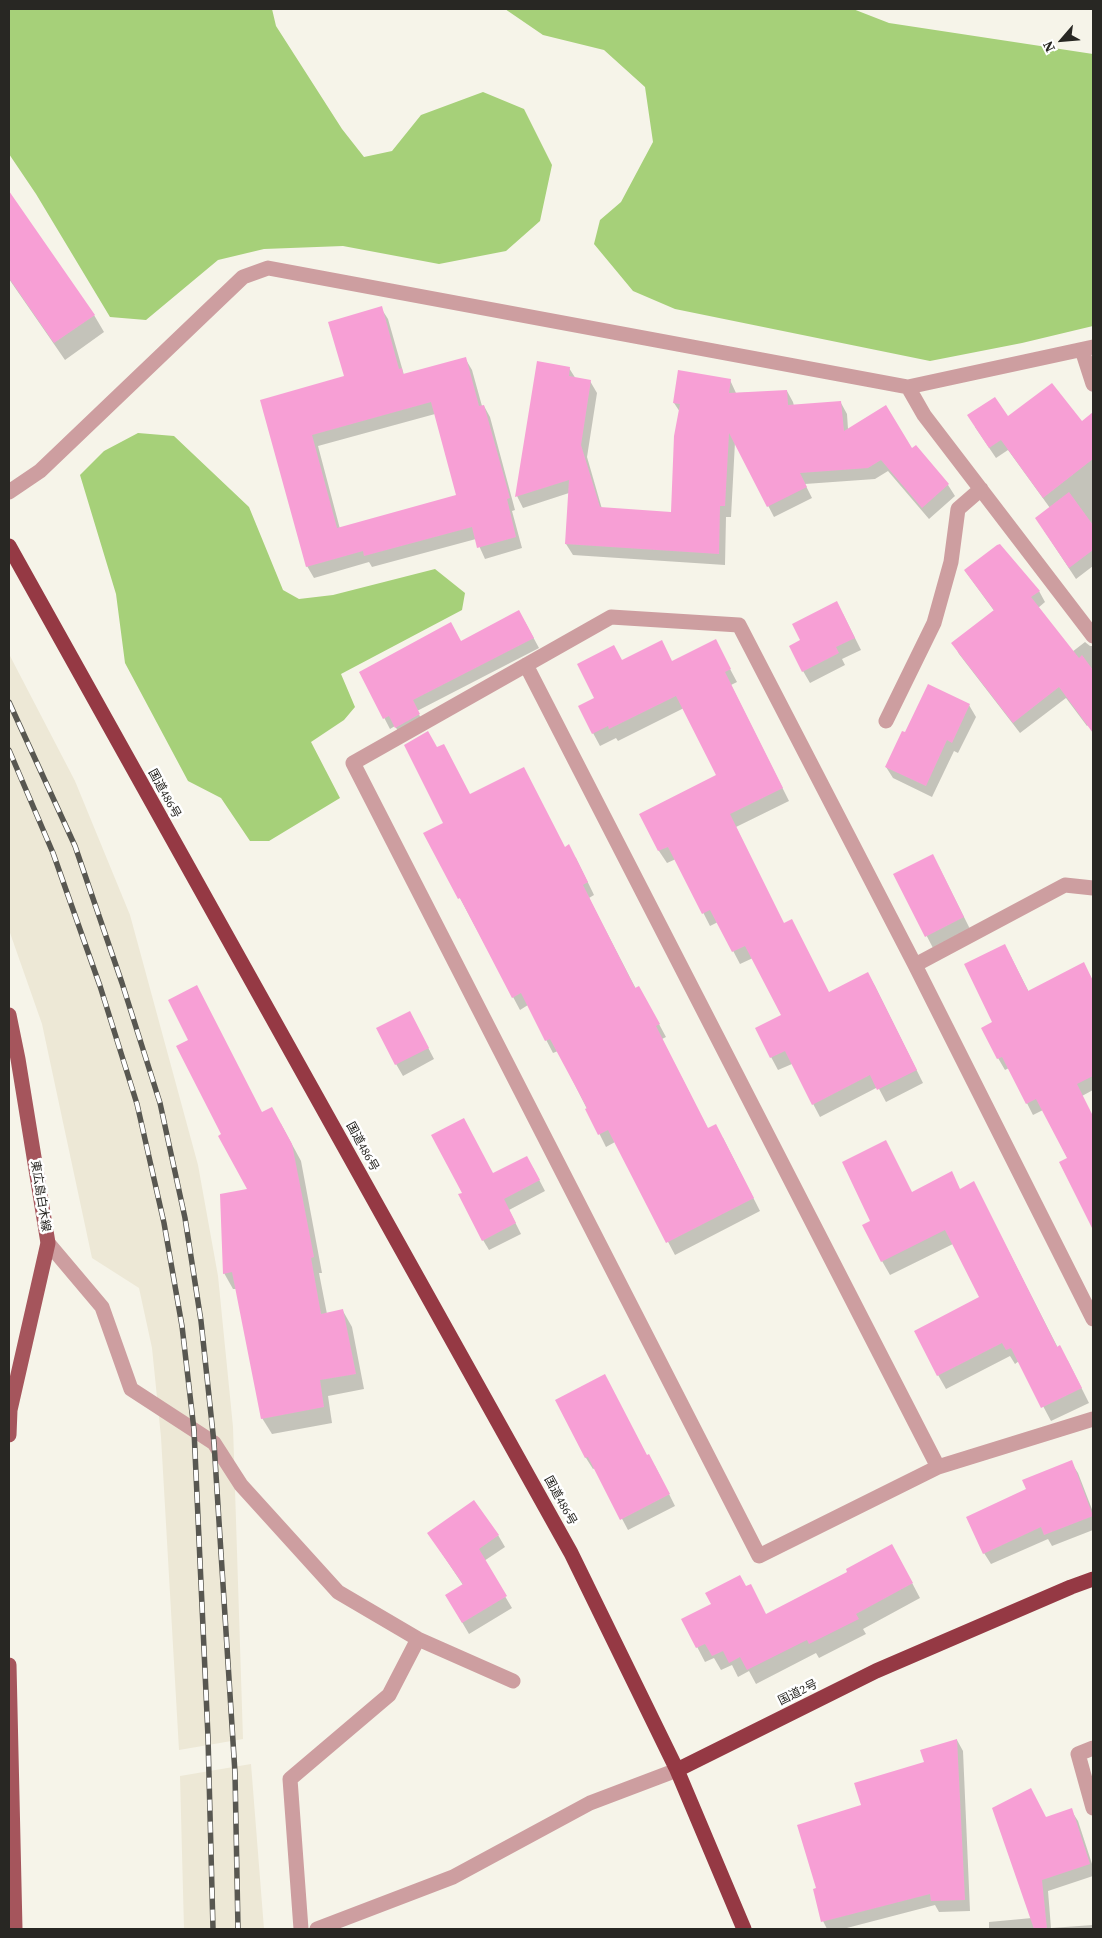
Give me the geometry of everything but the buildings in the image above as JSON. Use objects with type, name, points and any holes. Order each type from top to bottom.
[{"type":"highway","name":"国道486号","points":[[9,546],[572,1553],[677,1770]]},
{"type":"highway","name":"国道2号","points":[[677,1770],[876,1670],[1093,1579]]},
{"type":"highway","points":[[677,1770],[744,1929]]},
{"type":"main road","name":"東広島白木線","points":[[9,1014],[48,1243],[10,1410],[9,1435]]},
{"type":"main road","points":[[9,1665],[15,1929]]},
{"type":"street","points":[[9,492],[40,471],[243,277],[268,268],[908,387],[1088,349],[1093,384]]},
{"type":"street","points":[[908,387],[924,415],[1093,636]]},
{"type":"street","points":[[886,721],[934,623],[951,562],[958,509],[981,489]]},
{"type":"street","points":[[1093,1319],[915,965],[739,625],[612,617],[353,763],[759,1556],[938,1467],[1093,1420]]},
{"type":"street","points":[[526,665],[938,1467]]},
{"type":"street","points":[[915,965],[1065,885],[1093,888]]},
{"type":"street","points":[[48,1243],[102,1307],[131,1389],[214,1443],[241,1485],[338,1592],[418,1639],[513,1680]]},
{"type":"street","points":[[301,1929],[290,1779],[389,1695],[418,1639]]},
{"type":"street","points":[[1093,1748],[1078,1754],[1093,1808]]},
{"type":"street","points":[[317,1929],[452,1877],[590,1803],[677,1770]]},
{"type":"shaded area","points":[[9,654],[75,781],[130,915],[198,1165],[218,1276],[233,1427],[243,1739],[179,1750],[161,1437],[152,1348],[139,1288],[92,1258],[42,1024],[9,930]]},
{"type":"shaded area","points":[[251,1764],[264,1929],[184,1929],[180,1776]]},
{"type":"green space","points":[[9,9],[272,9],[276,26],[342,129],[364,157],[392,151],[421,115],[483,92],[524,109],[552,165],[540,221],[506,251],[439,264],[343,246],[264,249],[218,260],[146,320],[110,317],[36,194],[9,154]]},
{"type":"green space","points":[[505,9],[853,9],[889,23],[1093,54],[1093,326],[1022,343],[930,361],[675,309],[633,291],[594,244],[600,220],[621,202],[653,142],[645,87],[604,50],[543,35]]},
{"type":"green space","points":[[138,433],[174,436],[249,507],[283,590],[299,599],[333,595],[435,569],[465,593],[462,610],[341,674],[355,707],[344,720],[311,742],[340,798],[269,841],[250,841],[221,798],[188,781],[125,663],[116,594],[80,475],[104,451]]},
{"type":"railway","points":[[9,702],[75,846],[122,983],[160,1103],[185,1218],[201,1321],[214,1443],[235,1773],[238,1929]]},
{"type":"railway","points":[[9,750],[53,853],[100,986],[137,1104],[164,1223],[182,1326],[194,1430],[208,1737],[213,1929]]}]
